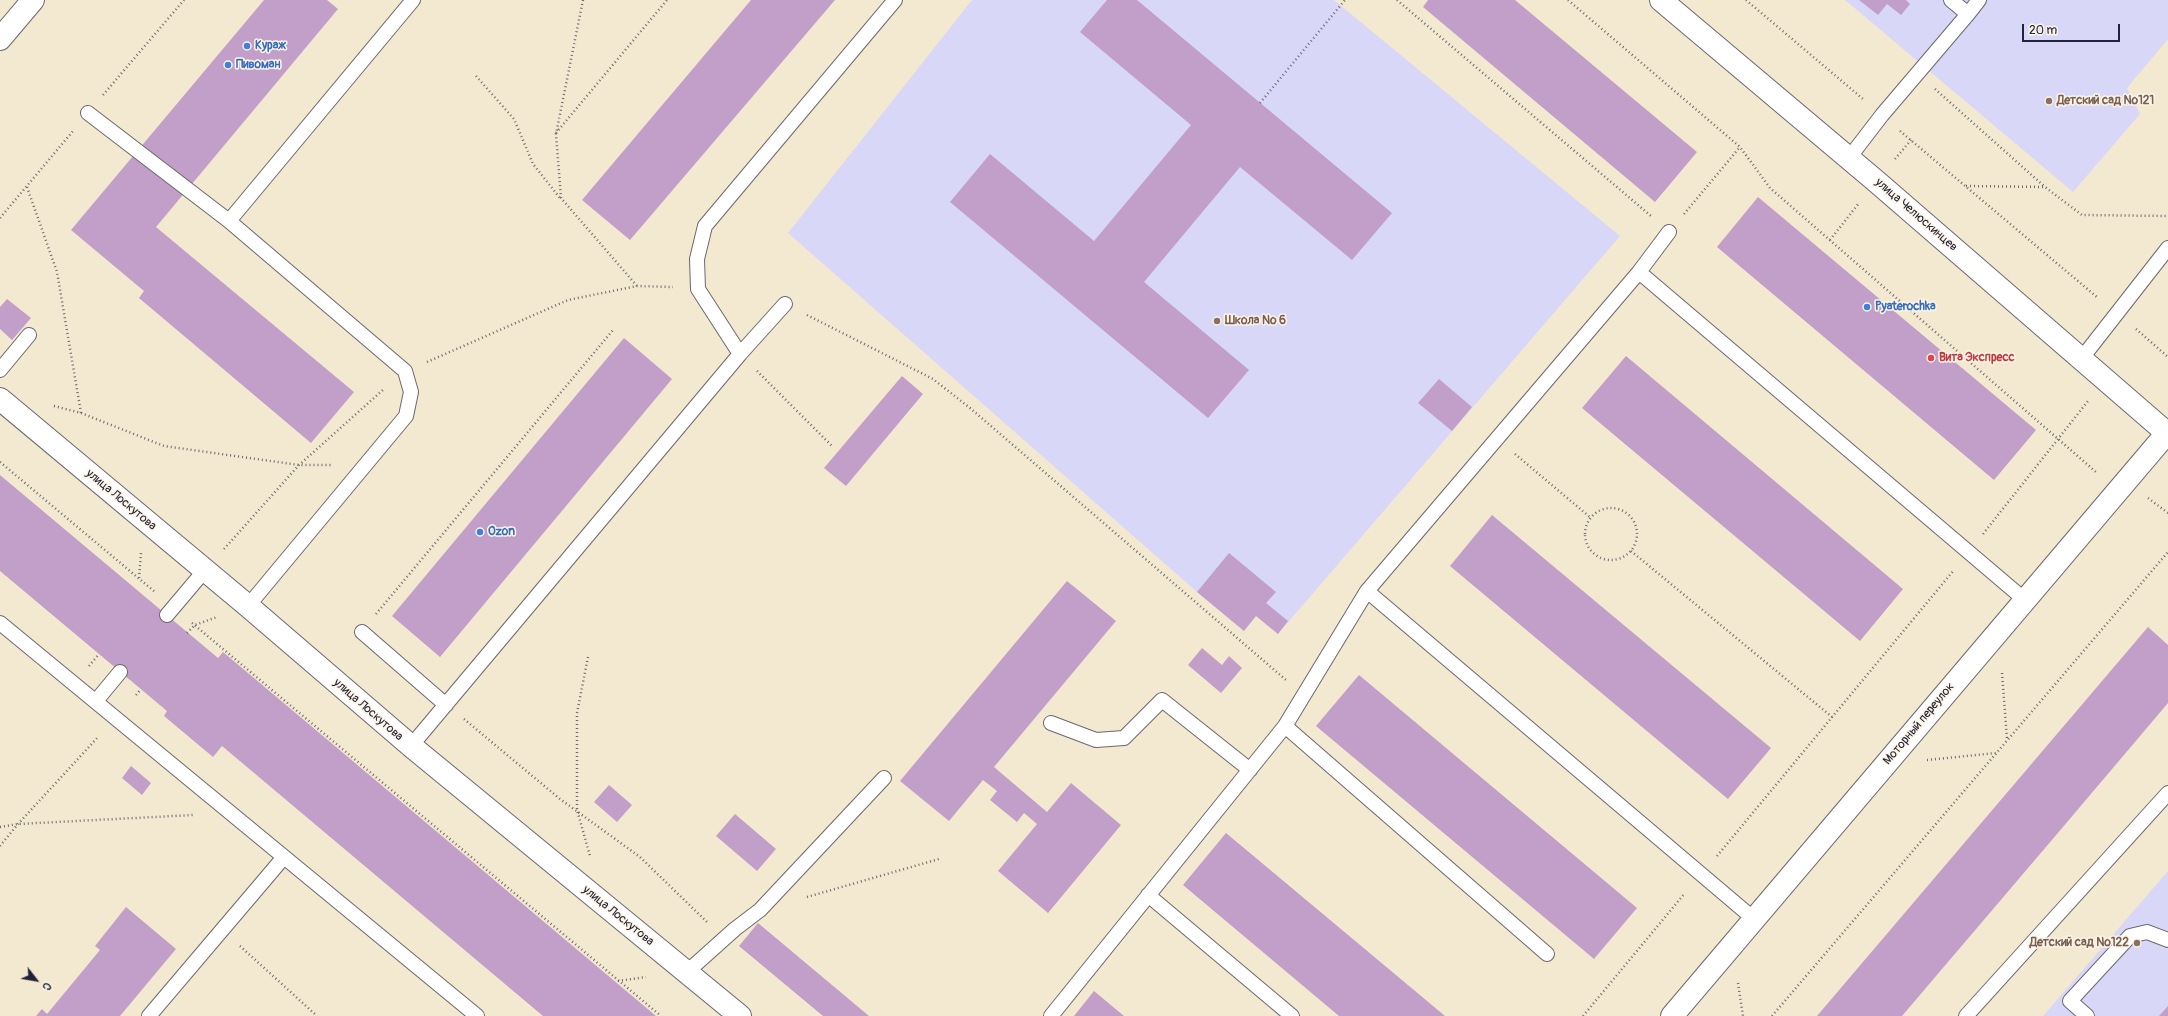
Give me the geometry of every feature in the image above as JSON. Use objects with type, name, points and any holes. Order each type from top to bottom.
[{"type":"street","points":[[0,38],[33,0]]},
{"type":"street","name":"улица Челюскинцев","points":[[1661,0],[1849,158],[2168,433]]},
{"type":"street","name":"улица Лоскутова","points":[[0,399],[248,606],[411,746],[740,1016]]},
{"type":"street","name":"Моторный переулок","points":[[1672,1016],[2168,433]]},
{"type":"lane","points":[[229,221],[413,0]]},
{"type":"lane","points":[[740,354],[698,288],[697,259],[705,226],[895,0]]},
{"type":"lane","points":[[1951,0],[1968,14]]},
{"type":"lane","points":[[1849,158],[1882,115],[1979,0]]},
{"type":"lane","points":[[88,113],[229,221],[405,371],[411,392],[406,416],[248,606]]},
{"type":"lane","points":[[1051,1016],[1285,726],[1367,591],[1639,272],[1669,232]]},
{"type":"lane","points":[[2082,358],[2116,312],[2168,248]]},
{"type":"lane","points":[[1639,272],[2025,600]]},
{"type":"lane","points":[[411,746],[740,354],[785,304]]},
{"type":"lane","points":[[0,370],[29,335]]},
{"type":"lane","points":[[170,611],[204,570]]},
{"type":"lane","points":[[1367,591],[1754,919]]},
{"type":"lane","points":[[0,623],[116,717],[477,1016]]},
{"type":"lane","points":[[362,632],[446,705]]},
{"type":"lane","points":[[96,701],[120,672]]},
{"type":"lane","points":[[1051,723],[1096,740],[1124,738],[1162,700],[1250,770]]},
{"type":"lane","points":[[1285,726],[1547,954]]},
{"type":"lane","points":[[687,972],[760,910],[884,778]]},
{"type":"lane","points":[[1966,1016],[2168,792]]},
{"type":"lane","points":[[149,1016],[284,857]]},
{"type":"lane","points":[[1148,895],[1292,1016]]},
{"type":"lane","points":[[2087,1016],[2070,1001],[2130,936],[2147,932],[2168,940]]},
{"type":"path","points":[[561,198],[556,134],[583,0]]},
{"type":"path","points":[[556,134],[667,0]]},
{"type":"path","points":[[1260,103],[1345,0]]},
{"type":"path","points":[[1397,0],[1669,232],[1740,147]]},
{"type":"path","points":[[1568,0],[1740,147],[1770,188],[2093,470],[2152,500],[2168,513]]},
{"type":"path","points":[[1746,0],[2168,357]]},
{"type":"path","points":[[1917,73],[2046,187],[2082,215],[2168,216]]},
{"type":"path","points":[[476,76],[514,119],[533,164],[638,286]]},
{"type":"path","points":[[1894,161],[1911,140]]},
{"type":"path","points":[[26,186],[57,272],[80,413]]},
{"type":"path","points":[[1966,186],[2046,187]]},
{"type":"path","points":[[1830,240],[1860,203]]},
{"type":"path","points":[[204,570],[299,465],[405,371],[568,300],[638,286],[698,288]]},
{"type":"path","points":[[785,304],[933,379],[976,413],[1303,695]]},
{"type":"path","points":[[362,632],[613,330]]},
{"type":"path","points":[[740,354],[832,446]]},
{"type":"path","points":[[1583,1016],[1969,552],[2106,378]]},
{"type":"path","points":[[51,405],[80,413],[164,446],[299,465],[365,464]]},
{"type":"path","points":[[1497,440],[1591,518]]},
{"type":"path","points":[[0,462],[170,611],[195,625],[661,1016]]},
{"type":"path","points":[[1612,508],[1623,511],[1632,518],[1637,529],[1636,540],[1631,551],[1622,558],[1610,560],[1599,557],[1590,550],[1586,540],[1586,528],[1591,518],[1600,510],[1612,508]]},
{"type":"path","points":[[1631,551],[1832,717]]},
{"type":"path","points":[[1772,1016],[2168,552]]},
{"type":"path","points":[[187,633],[195,625]]},
{"type":"path","points":[[1999,631],[2008,740]]},
{"type":"path","points":[[588,657],[577,713],[577,810],[592,861]]},
{"type":"path","points":[[0,846],[18,824],[141,689]]},
{"type":"path","points":[[446,705],[560,799],[640,857],[725,939]]},
{"type":"path","points":[[1885,765],[1996,753]]},
{"type":"path","points":[[0,827],[18,824],[231,813]]},
{"type":"path","points":[[805,897],[939,859]]},
{"type":"path","points":[[222,929],[317,1016]]},
{"type":"shaded area","name":"Школа № 6","points":[[972,0],[1334,0],[1620,236],[1278,634],[1256,616],[1244,631],[1197,592],[788,233]]},
{"type":"shaded area","name":"Детский сад №121","points":[[1845,0],[2168,0],[2168,39],[2127,88],[2140,114],[2073,192]]},
{"type":"shaded area","name":"Детский сад №122","points":[[2168,871],[2168,1016],[2043,1016]]},
{"type":"building","points":[[264,0],[327,0],[338,9],[156,227],[354,392],[311,443],[139,298],[144,291],[71,230]]},
{"type":"building","points":[[751,0],[835,0],[630,240],[582,200]]},
{"type":"building","points":[[1107,0],[1137,0],[1392,213],[1352,260],[1240,167],[1144,282],[1249,370],[1208,418],[950,202],[990,154],[1094,241],[1191,125],[1080,32]]},
{"type":"building","points":[[1428,0],[1515,0],[1697,152],[1655,202],[1423,7]]},
{"type":"building","points":[[1859,0],[1906,0],[1910,4],[1901,15],[1887,4],[1878,15]]},
{"type":"building","points":[[1758,197],[2036,430],[1994,480],[1717,247]]},
{"type":"building","points":[[7,299],[31,318],[12,340],[0,329],[0,307]]},
{"type":"building","points":[[624,338],[672,379],[440,657],[392,616]]},
{"type":"building","points":[[1626,356],[1903,589],[1860,641],[1582,408]]},
{"type":"building","points":[[902,376],[923,394],[846,486],[824,468]]},
{"type":"building","points":[[1439,379],[1472,407],[1452,431],[1418,403]]},
{"type":"building","points":[[0,475],[218,658],[223,652],[656,1016],[543,1016],[222,746],[213,757],[164,716],[167,711],[0,571]]},
{"type":"building","points":[[1492,515],[1771,748],[1728,799],[1450,566]]},
{"type":"building","points":[[1229,553],[1276,592],[1266,603],[1288,621],[1278,634],[1256,616],[1244,631],[1197,592]]},
{"type":"building","points":[[1067,581],[1116,621],[994,767],[1047,812],[1071,783],[1121,825],[1048,913],[998,871],[1037,824],[1024,813],[1017,822],[990,800],[997,791],[983,780],[949,821],[900,781]]},
{"type":"building","points":[[2148,627],[2168,645],[2168,703],[2057,834],[1902,1016],[1817,1016]]},
{"type":"building","points":[[1202,648],[1222,665],[1229,656],[1242,668],[1221,693],[1188,665]]},
{"type":"building","points":[[1359,675],[1637,908],[1594,959],[1316,726]]},
{"type":"building","points":[[131,766],[151,783],[142,795],[122,778]]},
{"type":"building","points":[[609,785],[632,805],[617,822],[594,802]]},
{"type":"building","points":[[735,814],[776,849],[757,871],[716,836]]},
{"type":"building","points":[[1226,833],[1445,1016],[1339,1016],[1183,885]]},
{"type":"building","points":[[126,907],[176,949],[120,1016],[36,1016],[42,1009],[47,1014],[100,950],[95,946]]},
{"type":"building","points":[[758,923],[869,1016],[823,1016],[739,946]]},
{"type":"building","points":[[1094,991],[1124,1016],[1074,1016]]},
{"type":"building","points":[[2168,1006],[2168,1016],[2159,1016]]},
{"type":"place","name":"Кураж","points":[[247,46]]},
{"type":"place","name":"Пивоман","points":[[228,65]]},
{"type":"place","name":"Детский сад №121","points":[[2049,101]]},
{"type":"place","name":"Pyaterochka","points":[[1867,307]]},
{"type":"place","name":"Школа № 6","points":[[1217,321]]},
{"type":"place","name":"Вита Экспресс","points":[[1931,358]]},
{"type":"place","name":"Ozon","points":[[480,532]]},
{"type":"place","name":"Детский сад №122","points":[[2137,943]]}]
